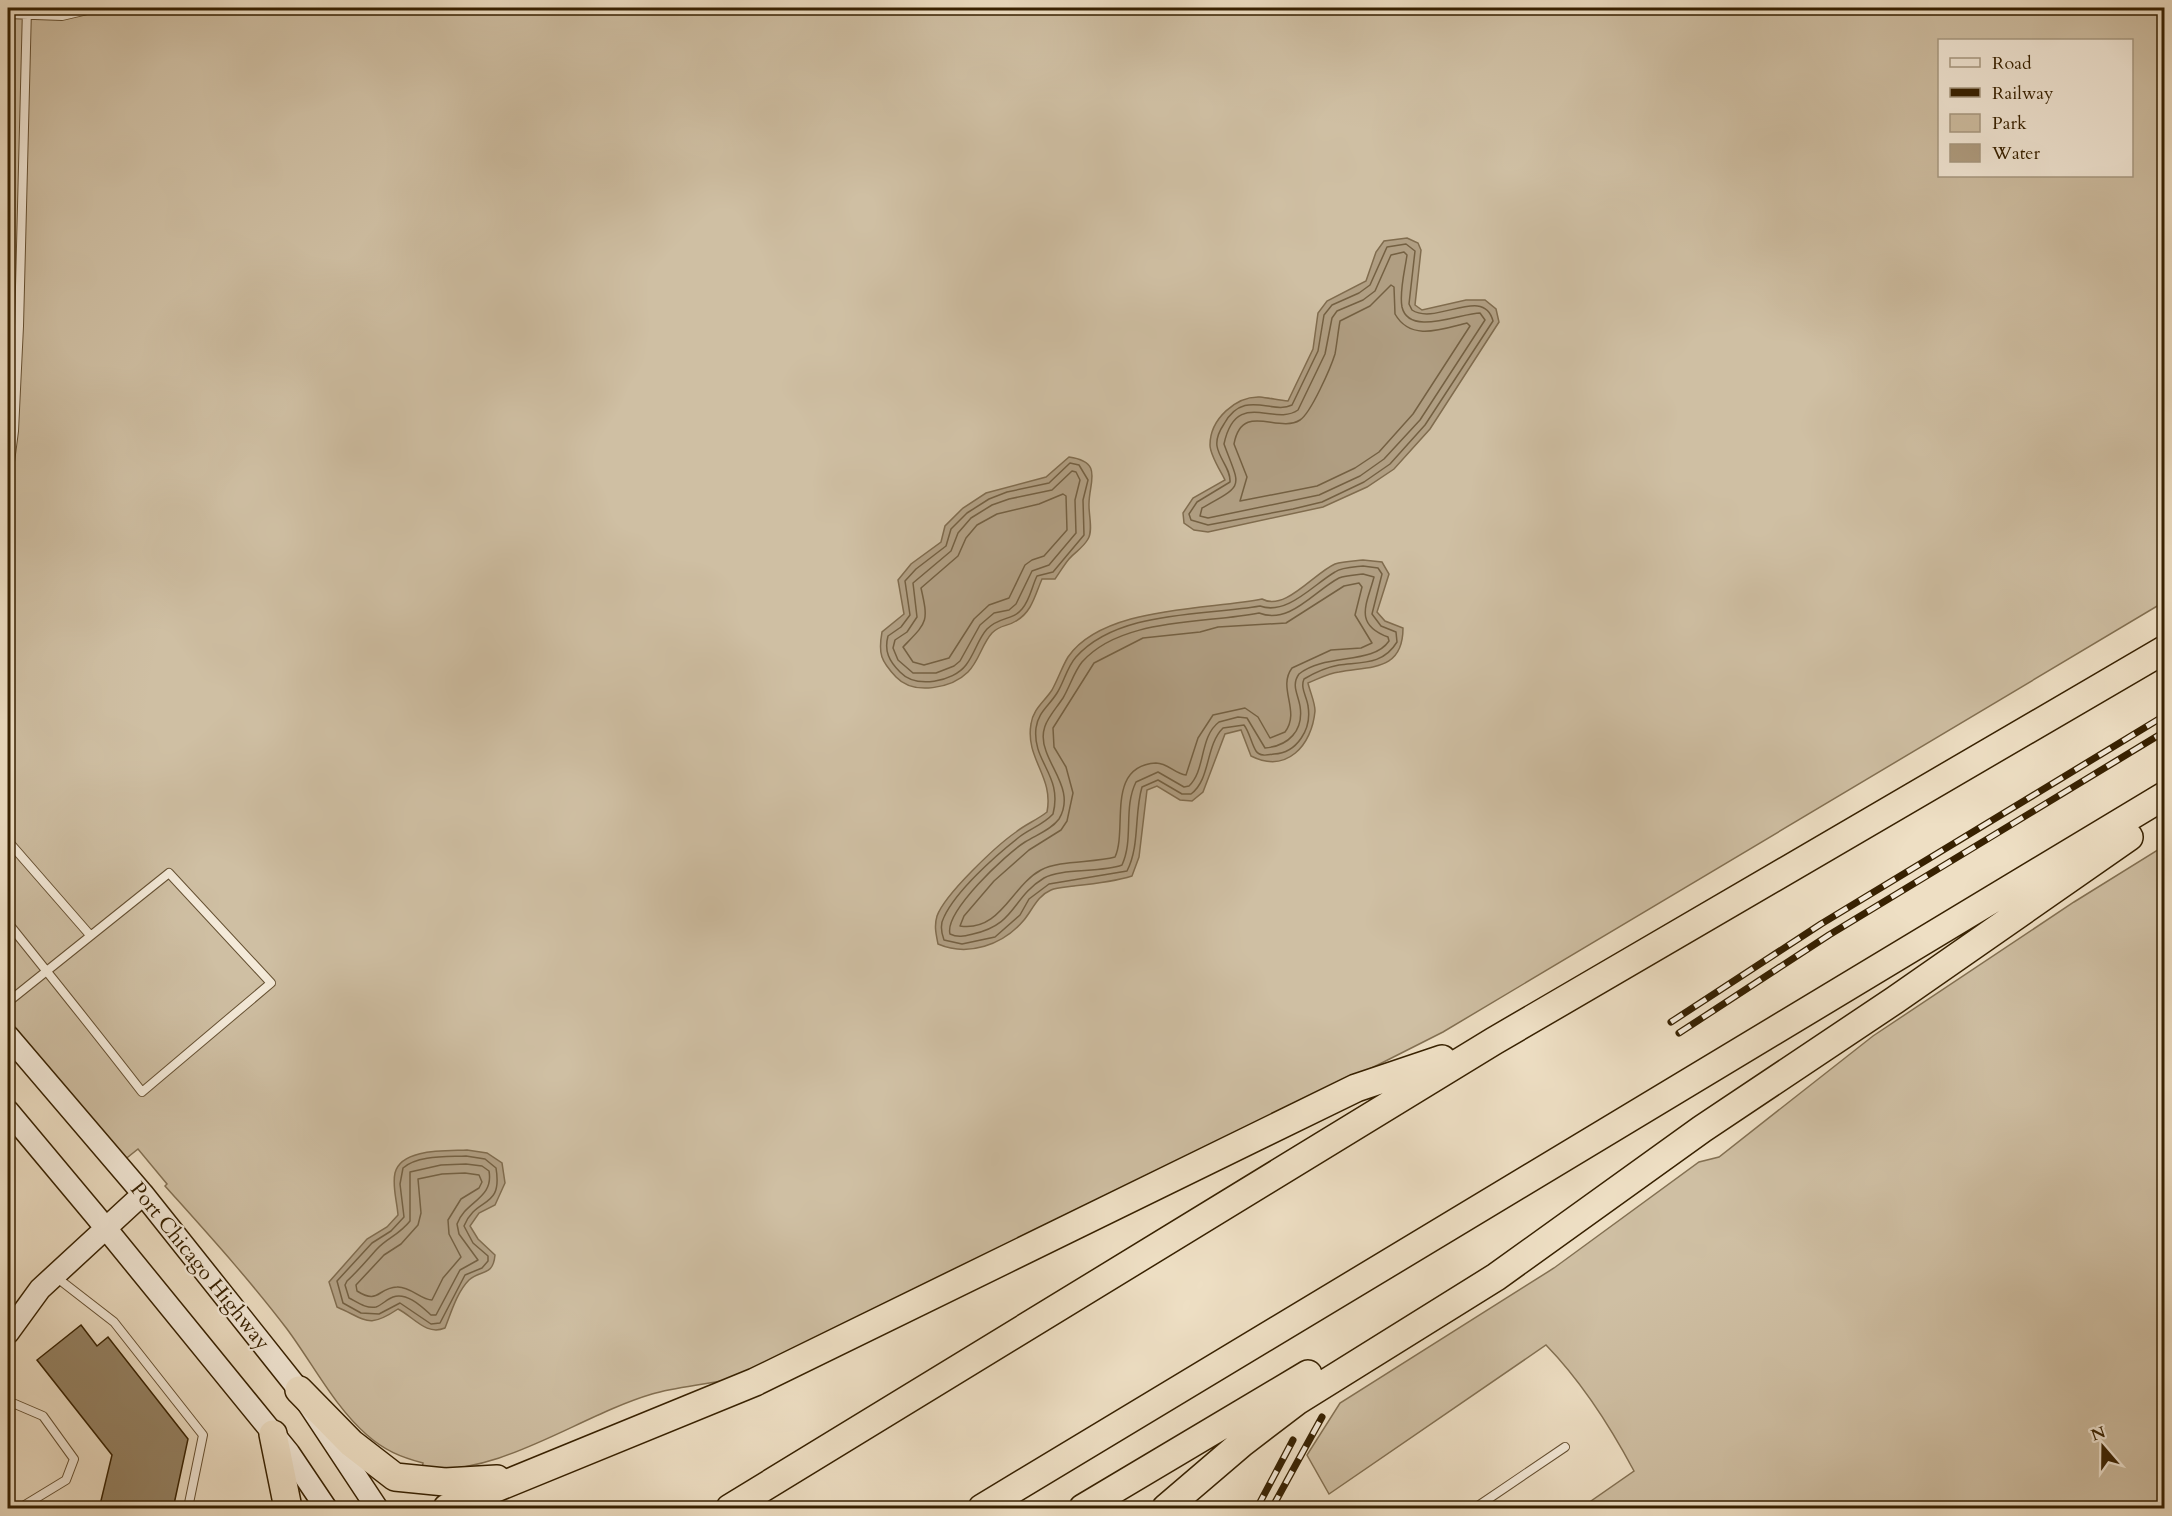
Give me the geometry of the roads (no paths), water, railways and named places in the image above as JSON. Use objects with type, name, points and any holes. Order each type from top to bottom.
[{"type":"highway","points":[[731,1507],[1494,1041],[2164,650]]},
{"type":"highway","points":[[982,1509],[2164,796]]},
{"type":"highway","points":[[1166,1509],[1242,1443],[1297,1401],[1486,1283],[1702,1129],[1895,1000],[2164,812]]},
{"type":"highway","points":[[447,1509],[755,1382],[1356,1088],[1494,1041]]},
{"type":"highway","points":[[1083,1509],[1348,1350],[1502,1268],[1565,1228]]},
{"type":"highway","points":[[299,1390],[351,1443],[395,1477],[445,1482],[521,1477]]},
{"type":"highway","points":[[273,1434],[288,1509]]},
{"type":"street","name":"Port Chicago Highway","points":[[8,1036],[143,1194],[299,1390],[377,1509]]},
{"type":"street","points":[[8,1111],[273,1434],[326,1509]]},
{"type":"street","points":[[8,1333],[40,1289],[143,1194]]},
{"type":"lane","points":[[8,477],[14,431],[19,326],[27,8]]},
{"type":"lane","points":[[8,15],[62,16],[96,8]]},
{"type":"lane","points":[[8,841],[90,935]]},
{"type":"lane","points":[[8,923],[45,970],[142,1092],[271,984],[169,873],[45,970],[8,1002]]},
{"type":"lane","points":[[54,1275],[114,1322],[203,1435],[188,1509]]},
{"type":"lane","points":[[8,1401],[43,1416],[74,1459],[66,1480],[20,1509]]},
{"type":"lane","points":[[1475,1509],[1565,1447]]},
{"type":"water","points":[[1407,238],[1418,243],[1421,250],[1415,305],[1422,310],[1466,300],[1485,300],[1496,309],[1499,322],[1430,429],[1394,469],[1367,487],[1323,507],[1208,532],[1194,530],[1184,523],[1183,513],[1193,498],[1225,480],[1210,449],[1211,435],[1219,418],[1242,400],[1260,397],[1288,401],[1313,349],[1318,313],[1327,301],[1366,281],[1376,252],[1384,241]]},
{"type":"water","points":[[1069,457],[1080,460],[1091,469],[1090,532],[1086,542],[1069,559],[1055,579],[1042,579],[1026,613],[1013,623],[998,628],[992,633],[972,668],[961,678],[943,686],[922,688],[904,683],[896,677],[882,657],[880,646],[882,632],[904,614],[898,580],[911,564],[941,542],[945,526],[963,508],[986,493],[1046,477]]},
{"type":"water","points":[[1363,560],[1382,562],[1389,574],[1377,612],[1385,621],[1403,628],[1402,642],[1398,652],[1383,664],[1331,674],[1308,683],[1315,708],[1313,723],[1303,745],[1295,753],[1286,759],[1264,761],[1251,756],[1241,730],[1225,734],[1203,792],[1192,801],[1180,800],[1157,786],[1147,790],[1139,857],[1132,876],[1051,890],[1039,899],[1016,929],[984,946],[961,949],[938,944],[935,927],[937,916],[950,896],[996,848],[1047,812],[1047,788],[1032,747],[1031,724],[1034,714],[1052,690],[1068,657],[1084,640],[1105,628],[1158,613],[1262,599],[1271,602],[1280,600],[1290,596],[1335,564]]},
{"type":"water","points":[[467,1150],[487,1153],[502,1163],[505,1183],[495,1205],[479,1213],[470,1226],[478,1239],[495,1255],[492,1267],[473,1277],[461,1290],[445,1328],[432,1330],[426,1328],[398,1309],[373,1321],[362,1319],[337,1307],[329,1282],[367,1239],[387,1227],[398,1215],[394,1183],[399,1165],[406,1159],[426,1152]]},
{"type":"railway","points":[[1671,1022],[1821,924],[2164,716]]},
{"type":"railway","points":[[1679,1033],[1829,935],[2164,732]]},
{"type":"railway","points":[[1272,1508],[1322,1417]]},
{"type":"railway","points":[[1257,1508],[1293,1440]]}]
